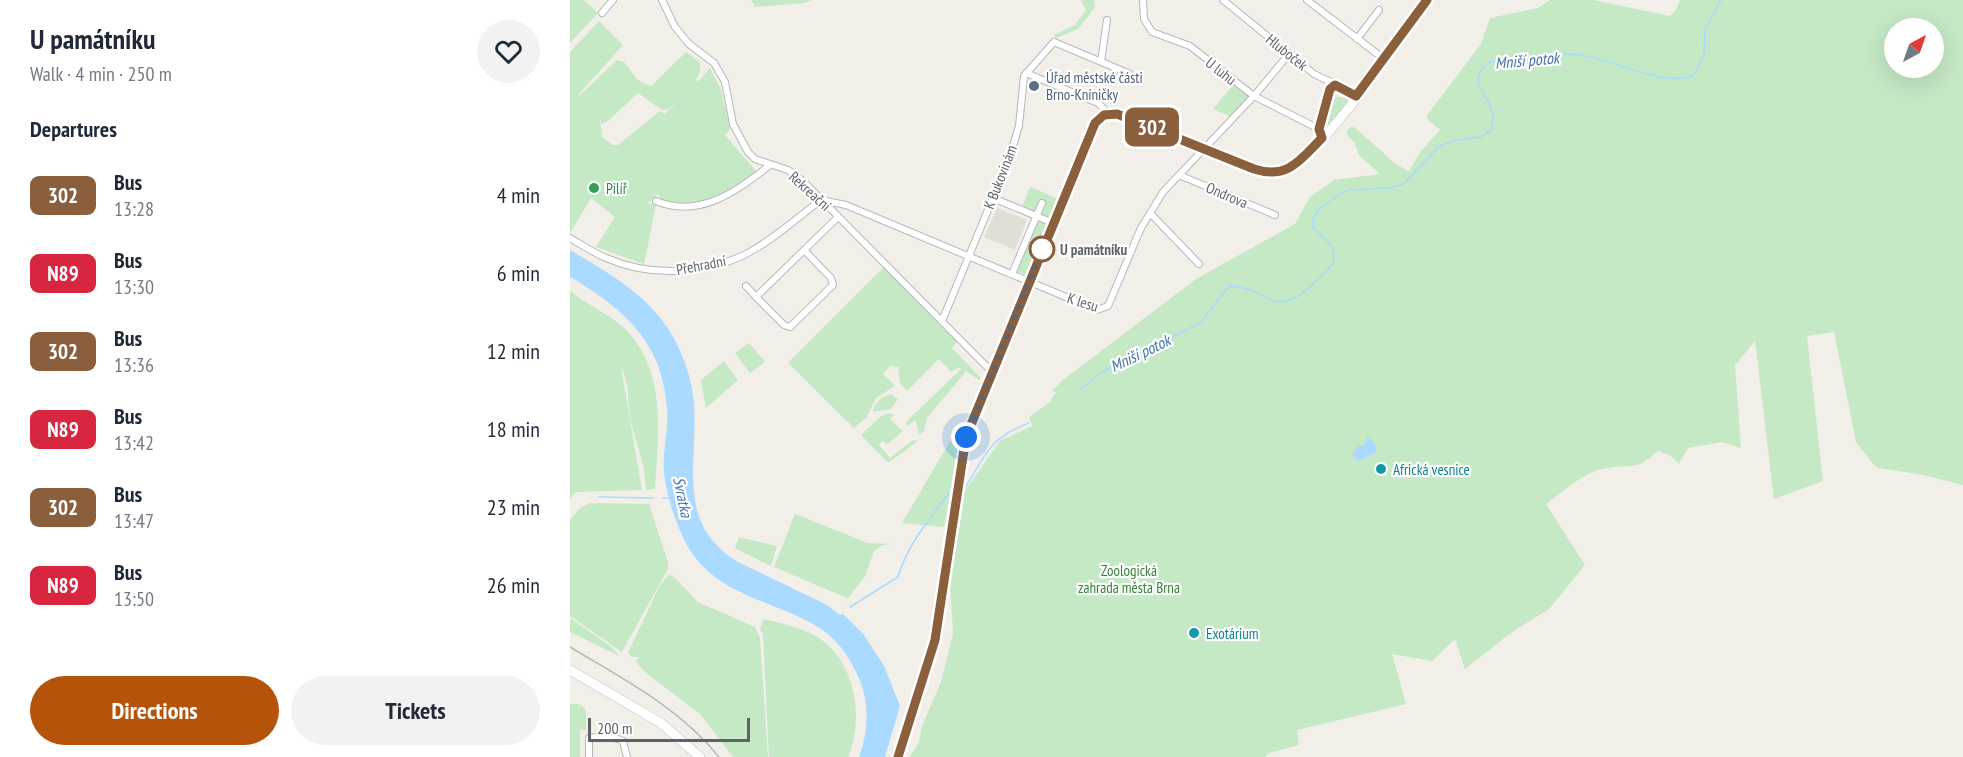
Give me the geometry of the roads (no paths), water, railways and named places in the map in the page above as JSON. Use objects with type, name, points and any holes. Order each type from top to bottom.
[{"type":"street","points":[[602,13],[613,0]]},
{"type":"street","name":"Rekreační","points":[[662,0],[675,27],[689,44],[714,63],[725,82],[734,127],[740,140],[755,159],[788,170],[821,200],[991,371]]},
{"type":"street","name":"U luhu","points":[[1143,0],[1144,19],[1152,32],[1190,46],[1254,96],[1321,134]]},
{"type":"street","name":"Hluboček","points":[[1223,0],[1314,74],[1347,89],[1356,96]]},
{"type":"street","points":[[1307,0],[1384,59]]},
{"type":"street","points":[[1130,74],[1053,39],[1026,73],[1098,103],[1108,113],[1127,117],[1254,169],[1276,173],[1298,162],[1356,96],[1427,0]]},
{"type":"street","points":[[1357,39],[1379,10]]},
{"type":"street","points":[[1101,62],[1107,20]]},
{"type":"street","name":"K lesu","points":[[1029,282],[1097,310],[1108,306],[1150,213],[1163,192],[1254,96],[1289,54]]},
{"type":"street","name":"K Bukovinám","points":[[942,321],[1009,159],[1018,126],[1026,73]]},
{"type":"street","points":[[898,757],[935,640],[966,437],[991,371],[1092,129],[1098,120],[1108,113]]},
{"type":"street","points":[[656,201],[692,206],[711,203],[728,195],[770,165]]},
{"type":"street","name":"Ondrova","points":[[1179,175],[1275,215]]},
{"type":"street","points":[[993,198],[1053,223]]},
{"type":"street","points":[[821,200],[846,206],[1029,282]]},
{"type":"street","name":"Přehradní","points":[[570,238],[607,259],[644,269],[693,270],[719,265],[746,254],[768,241],[821,200]]},
{"type":"street","points":[[1012,274],[1042,203]]},
{"type":"street","points":[[1150,213],[1199,264]]},
{"type":"street","points":[[756,297],[838,217]]},
{"type":"street","points":[[746,286],[784,325],[790,327],[831,290],[831,278],[804,250]]},
{"type":"street","points":[[570,670],[661,723],[700,757]]},
{"type":"street","points":[[589,757],[589,738],[596,737],[616,738],[623,741],[627,757]]},
{"type":"water","name":"Svratka","points":[[570,250],[637,294],[659,317],[677,345],[687,370],[693,395],[693,487],[696,508],[704,527],[717,546],[738,562],[827,605],[840,615],[843,614],[864,635],[884,666],[900,706],[885,757],[859,757],[865,736],[867,715],[864,694],[851,662],[834,640],[807,621],[752,598],[718,579],[703,566],[685,542],[665,482],[667,409],[664,385],[658,365],[649,346],[623,315],[590,289],[570,277]]},
{"type":"water","points":[[1367,437],[1374,442],[1377,452],[1358,461],[1353,454],[1358,445],[1365,446]]},
{"type":"waterway","name":"Mniší potok","points":[[1079,391],[1101,372],[1200,323],[1229,286],[1242,287],[1278,301],[1288,301],[1311,286],[1334,262],[1333,247],[1312,226],[1313,218],[1321,207],[1349,190],[1387,188],[1404,184],[1439,146],[1457,140],[1480,137],[1491,131],[1493,116],[1478,83],[1481,70],[1488,63],[1534,56],[1571,54],[1667,78],[1693,76],[1704,55],[1705,30],[1721,0]]},
{"type":"waterway","name":"Mniší potok","points":[[965,488],[990,448],[1005,435],[1029,423]]},
{"type":"waterway","name":"Mniší potok","points":[[850,607],[898,577],[913,543],[949,493]]},
{"type":"waterway","points":[[599,497],[653,498]]},
{"type":"waterway","name":"Svratka","points":[[663,498],[671,498]]},
{"type":"tram line","points":[[570,647],[669,709],[704,740],[719,757]]},
{"type":"place","name":"Úřad městské části Brno-Kníničky","points":[[1034,86]]},
{"type":"place","name":"Pilíř","points":[[594,188]]},
{"type":"place","name":"U památníku","points":[[1042,249]]},
{"type":"place","name":"Africká vesnice","points":[[1381,469]]},
{"type":"place","name":"Exotárium","points":[[1194,633]]},
{"type":"park label","name":"Zoologická zahrada města Brna","points":[[1129,578]]}]
